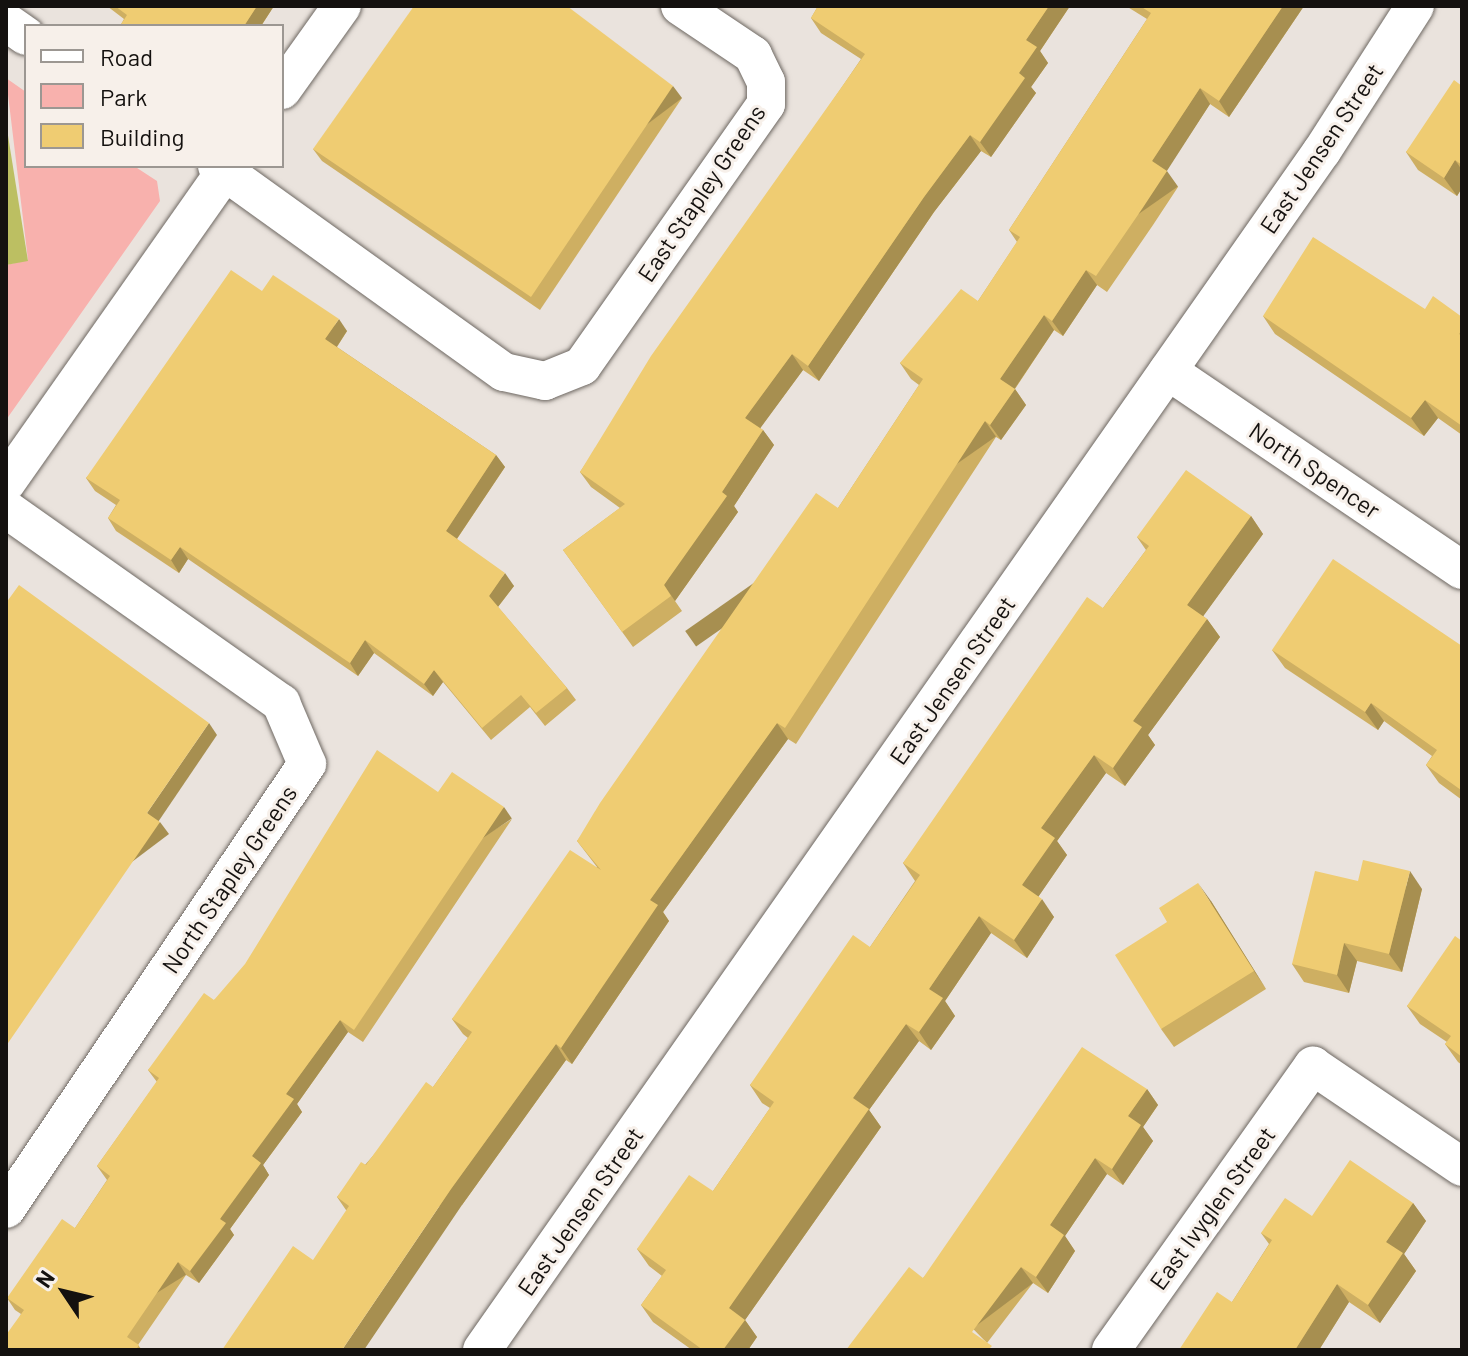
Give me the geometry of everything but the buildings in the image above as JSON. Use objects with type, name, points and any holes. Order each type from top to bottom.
[{"type":"street","points":[[284,87],[342,6]]},
{"type":"street","name":"East Stapley Greens","points":[[224,168],[504,372],[545,381],[582,366],[766,104],[766,82],[753,55],[680,6]]},
{"type":"street","name":"East Jensen Street","points":[[482,1350],[1168,371],[1415,6]]},
{"type":"street","points":[[6,22],[24,35]]},
{"type":"street","points":[[6,483],[224,168]]},
{"type":"street","name":"North Spencer","points":[[1168,371],[1462,570]]},
{"type":"street","name":"North Stapley Greens","points":[[6,509],[281,703],[307,764],[6,1209]]},
{"type":"street","name":"East Ivyglen Street","points":[[1111,1350],[1313,1066],[1462,1167]]},
{"type":"green space","points":[[6,78],[24,91],[24,168],[137,168],[157,181],[160,201],[6,420],[6,265],[28,260]]},
{"type":"shaded area","points":[[6,123],[28,261],[6,265]]}]
